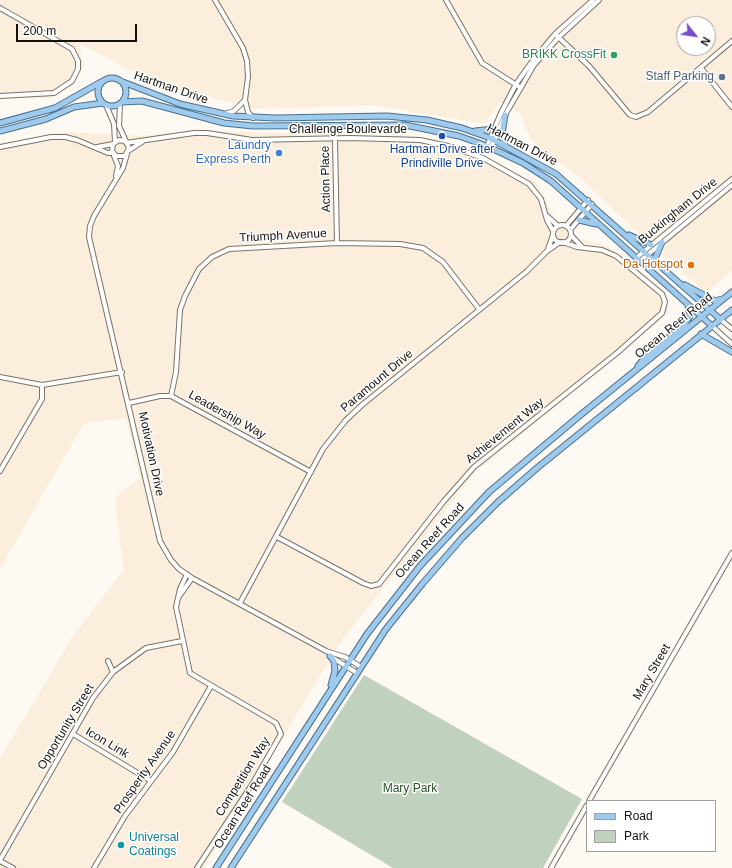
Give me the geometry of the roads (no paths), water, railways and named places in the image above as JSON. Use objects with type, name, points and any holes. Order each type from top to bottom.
[{"type":"main road","points":[[0,123],[55,108],[110,77],[117,78],[123,82],[127,92],[121,103],[111,106],[105,104],[74,107],[46,119],[0,131]]},
{"type":"main road","points":[[101,82],[98,96],[105,104]]},
{"type":"main road","name":"Hartman Drive","points":[[123,82],[180,104],[223,114],[253,118],[387,116],[427,120],[492,139],[556,174],[590,202],[667,273],[720,319]]},
{"type":"main road","name":"Hartman Drive","points":[[121,103],[142,101],[224,123],[253,126],[405,125],[459,136],[489,147],[523,162],[551,181],[712,326]]},
{"type":"main road","points":[[504,115],[502,134],[505,145]]},
{"type":"main road","points":[[472,132],[494,129]]},
{"type":"main road","points":[[579,220],[588,221],[600,226]]},
{"type":"main road","points":[[625,233],[651,245]]},
{"type":"main road","points":[[654,261],[662,242]]},
{"type":"main road","points":[[667,273],[693,290],[715,301],[724,299]]},
{"type":"main road","name":"Ocean Reef Road","points":[[216,868],[346,665],[393,599],[420,566],[458,524],[506,478],[732,292]]},
{"type":"main road","points":[[628,377],[648,355],[684,325],[690,316],[688,304]]},
{"type":"main road","name":"Ocean Reef Road","points":[[231,868],[360,667],[404,606],[423,583],[498,502],[537,468],[732,310]]},
{"type":"main road","points":[[701,334],[732,352]]},
{"type":"main road","points":[[327,696],[335,671],[334,661],[330,656]]},
{"type":"street","points":[[215,0],[243,48],[247,61],[248,77],[245,100],[248,112],[253,118]]},
{"type":"street","points":[[446,0],[482,63],[518,86]]},
{"type":"street","points":[[492,139],[494,129],[531,63],[593,0]]},
{"type":"street","points":[[557,36],[599,0]]},
{"type":"street","points":[[0,96],[54,93],[72,81],[78,69],[78,61],[72,49],[1,10]]},
{"type":"street","points":[[557,36],[589,66],[630,115],[636,117],[648,112],[732,41]]},
{"type":"street","points":[[701,68],[732,107]]},
{"type":"street","points":[[489,147],[518,86]]},
{"type":"street","points":[[223,114],[234,111],[245,100]]},
{"type":"street","points":[[0,147],[51,137],[65,137],[120,157],[128,153],[119,126],[121,103]]},
{"type":"street","points":[[105,104],[114,124],[113,154]]},
{"type":"street","name":"Challenge Boulevarde","points":[[125,142],[207,133],[252,140],[395,138],[420,140],[471,153],[514,174],[533,188],[541,199],[549,226],[553,233]]},
{"type":"street","name":"Action Place","points":[[335,139],[338,243]]},
{"type":"street","points":[[95,147],[114,143],[119,140],[125,142]]},
{"type":"street","name":"Challenge Boulevarde","points":[[128,153],[146,140]]},
{"type":"street","name":"Motivation Drive","points":[[128,153],[124,166],[94,216],[90,226],[90,237],[160,541],[171,560],[192,578],[326,650],[350,660],[360,667]]},
{"type":"street","name":"Motivation Drive","points":[[113,154],[118,166],[115,180]]},
{"type":"street","name":"Buckingham Drive","points":[[638,260],[651,245],[732,179]]},
{"type":"street","name":"Buckingham Drive","points":[[645,253],[662,242],[732,185]]},
{"type":"street","points":[[566,226],[581,208],[590,202]]},
{"type":"street","points":[[566,226],[558,226],[553,233],[561,242],[569,239],[570,232],[585,212],[590,202]]},
{"type":"street","name":"Challenge Boulevarde","points":[[547,216],[558,226]]},
{"type":"street","points":[[566,226],[582,247]]},
{"type":"street","name":"Paramount Drive","points":[[547,251],[553,233]]},
{"type":"street","name":"Paramount Drive","points":[[240,603],[277,537],[323,449],[346,420],[362,405],[526,272],[547,251],[561,242]]},
{"type":"street","name":"Achievement Way","points":[[277,537],[362,583],[371,586],[379,584],[444,501],[474,468],[617,353],[662,313],[665,302],[662,294],[616,256],[602,250],[582,247],[577,248],[561,242]]},
{"type":"street","name":"Triumph Avenue","points":[[171,396],[176,372],[180,310],[185,296],[199,269],[208,261],[229,248],[338,243],[400,244],[423,248],[443,262],[479,309]]},
{"type":"street","points":[[720,319],[732,329]]},
{"type":"street","points":[[712,326],[732,344]]},
{"type":"street","points":[[0,376],[42,385],[122,372]]},
{"type":"street","points":[[0,471],[42,399],[42,385]]},
{"type":"street","name":"Leadership Way","points":[[129,403],[160,396],[171,396],[311,472]]},
{"type":"street","name":"Mary Street","points":[[590,800],[732,553]]},
{"type":"street","name":"Competition Way","points":[[187,574],[180,589],[176,607],[176,616],[190,673],[276,723],[281,734],[254,783],[197,868]]},
{"type":"street","points":[[178,598],[184,592],[192,578]]},
{"type":"street","name":"Opportunity Street","points":[[0,860],[93,698],[113,672],[146,648],[182,641]]},
{"type":"street","name":"Motivation Drive","points":[[326,650],[330,656],[357,673]]},
{"type":"street","points":[[108,661],[113,672]]},
{"type":"street","name":"Prosperity Avenue","points":[[94,868],[125,816],[173,752],[211,686]]},
{"type":"street","name":"Icon Link","points":[[73,734],[151,781]]},
{"type":"street","points":[[551,868],[586,807]]},
{"type":"street","points":[[0,860],[13,868]]},
{"type":"place","name":"BRIKK CrossFit","points":[[614,55]]},
{"type":"place","name":"Staff Parking","points":[[722,77]]},
{"type":"place","name":"Hartman Drive after Prindiville Drive","points":[[442,136]]},
{"type":"place","name":"Laundry Express Perth","points":[[279,153]]},
{"type":"place","name":"Da Hotspot","points":[[691,265]]},
{"type":"place","name":"Universal Coatings","points":[[121,845]]},
{"type":"park label","name":"Mary Park","points":[[410,789]]}]
